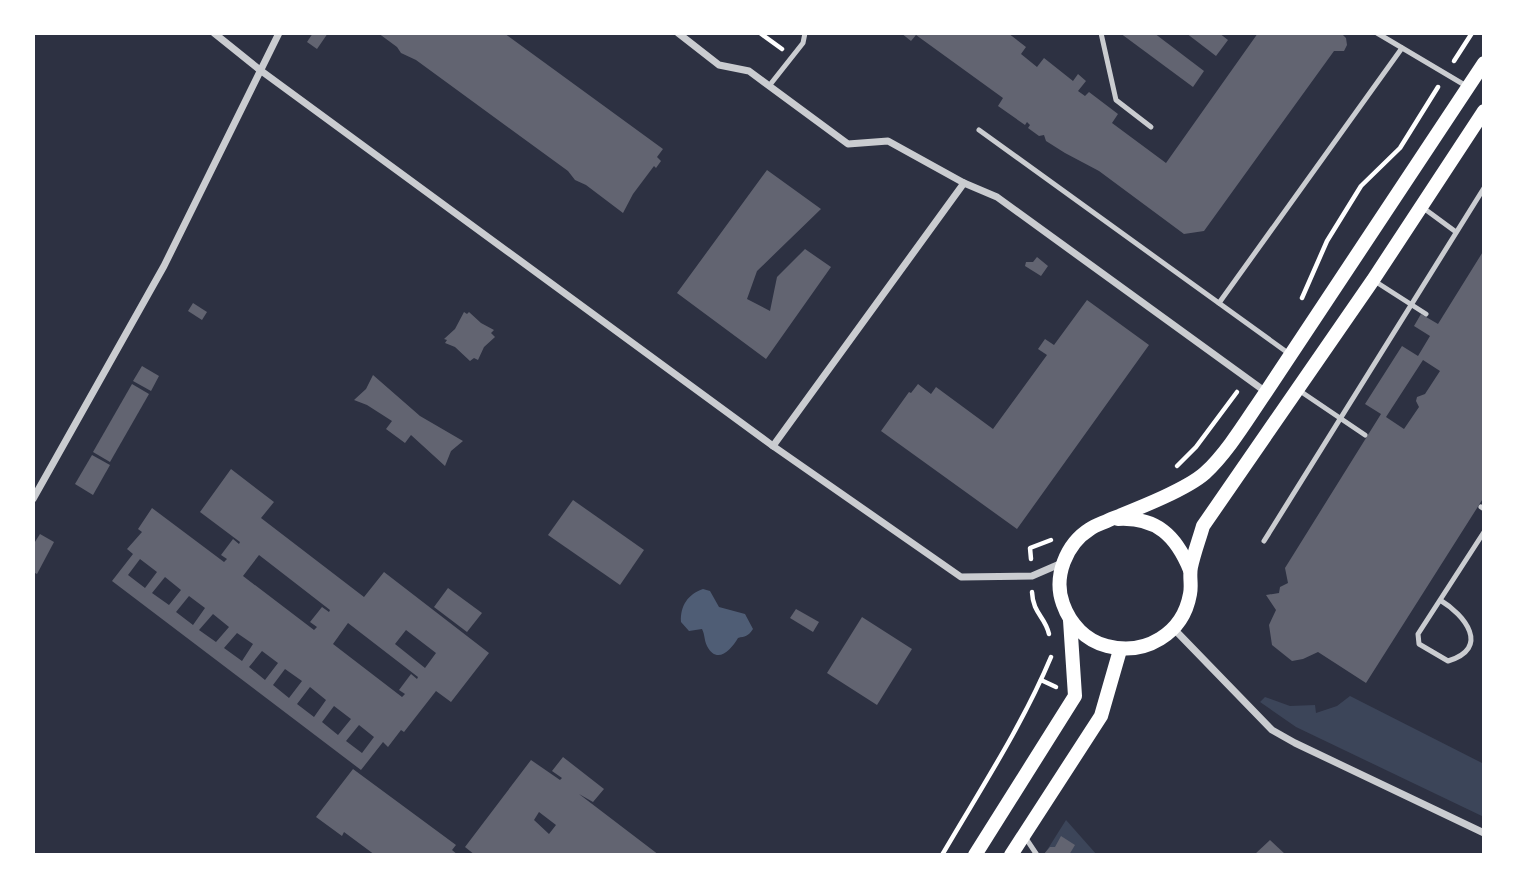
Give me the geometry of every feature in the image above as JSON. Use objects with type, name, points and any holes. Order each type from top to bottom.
[{"type":"main road","points":[[1484,63],[1266,392],[1204,474],[1173,492],[1090,528],[1073,544],[1063,563],[1060,583],[1062,602],[1070,620],[1084,635],[1100,645],[1120,650],[1140,648],[1158,641],[1174,629],[1184,613],[1191,592],[1190,570],[1203,526],[1421,206],[1479,129],[1484,111]]},
{"type":"main road","points":[[1111,520],[1131,519],[1150,523],[1168,534],[1182,550],[1190,570]]},
{"type":"main road","points":[[975,855],[1075,696],[1070,620]]},
{"type":"main road","points":[[1011,855],[1101,716],[1120,650]]},
{"type":"street","points":[[214,33],[260,71],[773,446],[961,577],[1032,576],[1063,563]]},
{"type":"street","points":[[33,499],[164,266],[279,33]]},
{"type":"street","points":[[678,33],[719,65],[749,71],[848,144],[888,141],[964,183],[997,197],[1266,392]]},
{"type":"street","points":[[773,446],[964,183]]},
{"type":"street","points":[[1174,629],[1272,730],[1484,833]]},
{"type":"lane","points":[[769,86],[803,43],[805,33]]},
{"type":"lane","points":[[1101,33],[1116,100],[1151,127]]},
{"type":"lane","points":[[1377,33],[1468,87]]},
{"type":"lane","points":[[1219,303],[1402,48]]},
{"type":"lane","points":[[979,130],[1290,355]]},
{"type":"lane","points":[[1264,541],[1484,188]]},
{"type":"lane","points":[[1421,206],[1456,232]]},
{"type":"lane","points":[[1373,280],[1426,314]]},
{"type":"lane","points":[[1298,389],[1365,435]]},
{"type":"lane","points":[[1440,600],[1458,611],[1471,634],[1470,646],[1461,657],[1448,662],[1419,644],[1418,634],[1440,600],[1484,532]]},
{"type":"lane","points":[[1023,835],[1037,855]]},
{"type":"path","points":[[760,33],[792,57]]},
{"type":"path","points":[[1295,309],[1327,241],[1362,186],[1400,148],[1472,33]]},
{"type":"path","points":[[1171,471],[1196,447],[1247,378]]},
{"type":"path","points":[[1050,640],[1047,626],[1032,607],[1030,548],[1056,536]]},
{"type":"path","points":[[942,855],[1006,746],[1053,653]]},
{"type":"shaded area","points":[[703,589],[710,591],[719,607],[745,614],[753,629],[748,635],[738,638],[724,654],[711,652],[702,629],[689,631],[681,622],[686,601]]},
{"type":"shaded area","points":[[1350,696],[1484,764],[1484,817],[1296,727],[1260,702],[1265,697],[1290,706],[1315,705],[1316,713],[1337,706]]},
{"type":"shaded area","points":[[1066,820],[1097,855],[1044,855]]},
{"type":"building","points":[[313,33],[328,33],[317,49],[307,42]]},
{"type":"building","points":[[378,33],[504,33],[663,149],[657,157],[661,161],[656,168],[654,166],[633,194],[623,213],[416,60],[401,53]]},
{"type":"building","points":[[901,33],[1008,33],[1026,47],[1021,54],[1037,67],[1044,58],[1073,81],[1078,74],[1086,81],[1078,91],[1085,96],[1089,92],[1118,114],[1112,123],[1166,163],[1258,33],[1341,33],[1346,38],[1347,45],[1344,51],[1334,51],[1204,231],[1184,234],[1099,171],[1046,141],[1044,135],[1039,136],[1028,128],[1030,125],[1027,122],[1025,125],[998,106],[1003,98],[916,35],[911,41]]},
{"type":"building","points":[[1120,33],[1154,33],[1204,71],[1193,87]]},
{"type":"building","points":[[1186,33],[1219,33],[1228,40],[1216,56]]},
{"type":"building","points":[[767,170],[821,209],[757,271],[747,299],[770,311],[777,277],[805,249],[831,267],[766,359],[677,293]]},
{"type":"building","points":[[1484,250],[1484,497],[1366,683],[1318,652],[1292,661],[1272,645],[1269,625],[1276,610],[1266,595],[1279,593],[1280,587],[1288,583],[1285,568],[1381,414],[1365,404],[1402,346],[1418,356],[1430,336],[1414,326],[1421,314],[1438,324]],"holes":[[[1423,360],[1440,371],[1425,394],[1417,397],[1419,407],[1404,429],[1386,417]]]},
{"type":"building","points":[[1037,257],[1048,266],[1041,276],[1025,266],[1026,262],[1033,262]]},
{"type":"building","points":[[1087,300],[1149,345],[1017,529],[881,431],[909,392],[918,384],[931,394],[936,387],[993,429],[1047,355],[1038,349],[1045,339],[1054,345]]},
{"type":"building","points":[[193,303],[207,312],[202,320],[188,311]]},
{"type":"building","points":[[464,312],[469,312],[494,330],[491,333],[495,337],[484,347],[478,360],[474,358],[470,361],[455,347],[445,343],[447,340],[444,339],[455,329]]},
{"type":"building","points":[[142,366],[159,376],[151,391],[133,381]]},
{"type":"building","points":[[373,375],[420,416],[463,441],[451,451],[445,466],[411,435],[405,443],[386,429],[392,421],[354,400],[366,389]]},
{"type":"building","points":[[132,384],[149,394],[110,462],[93,452]]},
{"type":"building","points":[[92,455],[110,465],[93,495],[75,484]]},
{"type":"building","points":[[231,469],[274,502],[261,518],[364,597],[384,572],[489,653],[451,702],[436,691],[404,732],[401,730],[388,747],[383,742],[361,770],[112,581],[133,554],[127,549],[142,532],[138,529],[152,508],[224,562],[227,559],[221,555],[233,539],[239,544],[240,542],[200,512]],"holes":[[[259,555],[330,610],[329,612],[322,607],[310,622],[317,627],[314,630],[243,576]],[[140,559],[157,572],[145,588],[128,575]],[[165,577],[181,590],[169,605],[152,593]],[[189,596],[205,608],[193,625],[176,612]],[[213,614],[229,627],[216,642],[199,630]],[[348,623],[418,677],[417,679],[411,674],[399,690],[405,694],[402,697],[333,644]],[[406,630],[436,653],[425,668],[395,644]],[[237,633],[253,644],[242,661],[224,648]],[[262,651],[278,663],[265,680],[249,667]],[[285,669],[302,681],[289,698],[273,685]],[[310,687],[326,700],[314,717],[297,704]],[[334,706],[351,719],[338,735],[322,722]],[[359,725],[374,737],[362,753],[346,741]]]},
{"type":"building","points":[[573,500],[644,550],[620,585],[548,535]]},
{"type":"building","points":[[40,534],[54,542],[37,574],[33,572],[33,545]]},
{"type":"building","points":[[448,588],[482,613],[467,632],[434,607]]},
{"type":"building","points":[[796,609],[819,622],[813,632],[790,618]]},
{"type":"building","points":[[862,617],[912,649],[877,705],[827,673]]},
{"type":"building","points":[[563,757],[604,789],[593,802],[579,794],[659,855],[475,855],[465,847],[531,760],[560,780],[562,778],[552,771]],"holes":[[[539,812],[556,825],[549,834],[534,820]]]},
{"type":"building","points":[[353,769],[456,845],[452,850],[458,855],[375,855],[344,832],[342,836],[316,817]]},
{"type":"building","points":[[1061,836],[1075,845],[1069,855],[1043,855],[1050,847],[1055,847]]},
{"type":"building","points":[[1270,840],[1286,855],[1254,855]]}]
